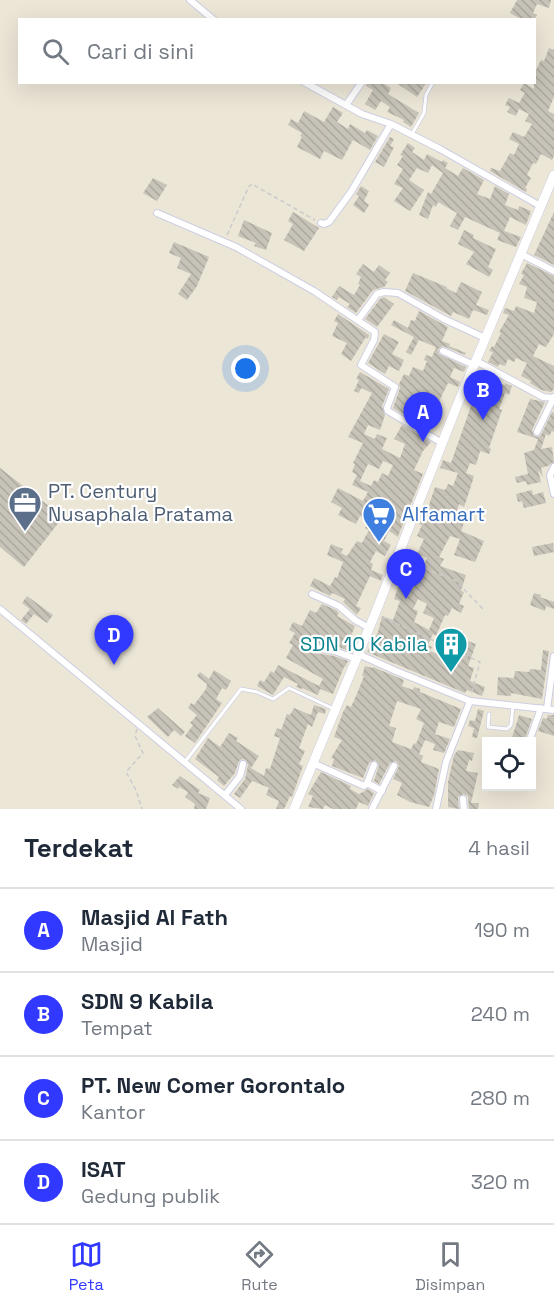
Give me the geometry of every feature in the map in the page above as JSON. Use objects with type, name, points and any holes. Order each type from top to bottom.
[{"type":"main road","points":[[294,809],[485,338],[554,175]]},
{"type":"street","points":[[190,0],[212,18]]},
{"type":"street","points":[[308,84],[368,116],[391,124],[440,149],[542,207]]},
{"type":"street","points":[[346,105],[361,84]]},
{"type":"street","points":[[321,223],[329,222],[351,192],[391,124]]},
{"type":"street","points":[[157,213],[224,242],[314,291],[376,334],[360,365],[395,387],[388,411],[442,443]]},
{"type":"street","points":[[521,254],[554,271]]},
{"type":"street","points":[[358,320],[377,294],[391,292],[398,293],[444,319],[485,338]]},
{"type":"street","points":[[443,351],[475,363],[543,397],[554,397],[537,432]]},
{"type":"street","points":[[554,467],[550,476],[554,495]]},
{"type":"street","points":[[312,594],[339,606],[355,621],[369,628]]},
{"type":"street","points":[[0,609],[241,809]]},
{"type":"street","points":[[310,648],[357,656],[470,700],[547,709]]},
{"type":"street","points":[[531,737],[547,709],[554,656]]},
{"type":"street","points":[[436,809],[446,762],[470,700]]},
{"type":"street","points":[[313,763],[362,785],[367,783],[382,791]]},
{"type":"street","points":[[225,795],[240,776],[243,764]]},
{"type":"street","points":[[367,783],[374,765]]},
{"type":"street","points":[[372,809],[394,766]]},
{"type":"street","points":[[462,799],[464,809]]},
{"type":"lane","points":[[411,136],[424,113],[426,95],[433,84]]},
{"type":"lane","points":[[184,763],[241,689],[257,692],[273,699],[291,688],[336,710]]},
{"type":"lane","points":[[489,714],[488,727],[507,729],[511,725],[513,705]]},
{"type":"path","points":[[224,242],[249,186],[252,184],[321,223]]},
{"type":"path","points":[[398,557],[456,582],[483,609]]},
{"type":"path","points":[[375,614],[480,662],[470,700]]},
{"type":"path","points":[[140,727],[137,728],[135,736],[142,755],[128,767],[126,772],[136,790],[142,809]]},
{"type":"building","points":[[517,0],[551,0],[549,8],[537,4],[533,13],[537,15],[535,18],[519,18],[510,13]]},
{"type":"building","points":[[549,48],[554,50],[554,97],[548,111],[554,114],[554,155],[552,160],[541,154],[536,164],[533,163],[527,175],[531,178],[525,188],[526,192],[490,171],[491,168],[500,171],[510,153],[514,155],[519,144],[509,139],[513,132],[524,137],[532,124],[525,121],[529,114],[519,109],[516,116],[507,112],[510,107],[505,105],[509,98],[519,103],[525,93],[520,90],[523,84],[534,89],[536,70],[541,60],[544,61]]},
{"type":"building","points":[[366,84],[384,84],[391,88],[388,94],[419,113],[411,127],[403,122],[404,120],[387,112],[390,107],[381,101],[375,110],[365,104],[373,90],[366,86]]},
{"type":"building","points":[[398,84],[426,84],[417,97]]},
{"type":"building","points":[[333,107],[343,113],[337,122],[348,129],[350,124],[365,133],[367,130],[378,136],[370,150],[353,140],[342,160],[324,151],[320,159],[297,147],[302,133],[288,125],[291,119],[298,123],[304,111],[324,122]]},
{"type":"building","points":[[390,137],[394,139],[390,146],[394,147],[384,167],[375,162]]},
{"type":"building","points":[[408,143],[415,148],[412,152],[424,160],[427,154],[448,163],[445,168],[458,176],[463,168],[484,180],[477,194],[490,199],[495,186],[509,194],[505,205],[518,210],[519,206],[531,211],[526,225],[510,217],[504,231],[521,237],[516,247],[497,240],[500,233],[465,217],[458,230],[450,226],[457,213],[438,202],[436,207],[433,205],[428,219],[419,215],[428,192],[431,194],[443,173],[432,165],[428,173],[417,168],[409,180],[424,190],[410,211],[394,201],[403,188],[394,184],[403,169],[397,165],[403,156],[400,155]]},
{"type":"building","points":[[153,178],[167,185],[157,201],[143,193]]},
{"type":"building","points":[[361,186],[369,191],[364,201],[369,205],[364,213],[353,205],[359,196],[356,194]]},
{"type":"building","points":[[293,212],[319,228],[304,251],[284,240],[293,224],[288,221]]},
{"type":"building","points":[[554,212],[554,265],[534,255]]},
{"type":"building","points":[[244,220],[272,233],[266,250],[238,236]]},
{"type":"building","points":[[464,230],[474,235],[473,238],[496,249],[488,267],[493,270],[489,277],[466,264],[474,252],[458,244]]},
{"type":"building","points":[[174,242],[209,257],[197,286],[187,300],[178,294],[191,274],[177,268],[181,258],[169,253]]},
{"type":"building","points":[[527,263],[554,276],[554,334],[546,347],[539,344],[533,356],[554,366],[554,389],[551,392],[541,390],[521,376],[527,363],[516,358],[514,362],[508,359],[505,366],[499,364],[498,367],[488,362],[493,352],[489,351],[492,346],[494,347],[501,333],[499,332],[509,315],[503,313],[505,308],[514,311],[516,306],[534,313],[537,302],[524,298],[527,287],[519,284]]},
{"type":"building","points":[[363,264],[374,272],[379,265],[390,273],[385,280],[388,282],[384,287],[373,290],[356,313],[347,307],[350,304],[339,297],[337,300],[332,297],[339,286],[354,295],[360,285],[358,284],[361,277],[356,274]]},
{"type":"building","points":[[413,273],[456,293],[461,282],[482,292],[476,305],[489,310],[487,315],[473,310],[469,319],[453,312],[451,316],[405,291]]},
{"type":"building","points":[[384,297],[394,304],[377,327],[365,319]]},
{"type":"building","points":[[419,311],[448,327],[442,341],[466,353],[465,355],[443,346],[438,349],[439,354],[466,367],[464,372],[454,368],[450,377],[460,382],[458,387],[448,383],[435,410],[419,403],[411,419],[393,408],[400,388],[399,384],[404,374],[409,376],[413,367],[423,371],[427,361],[424,360],[426,355],[432,357],[436,347],[419,340],[411,355],[406,352],[414,337],[391,325],[394,320],[408,328],[411,320],[415,321]]},
{"type":"building","points":[[338,314],[369,335],[351,361],[341,354],[347,343],[332,336],[338,323],[334,321]]},
{"type":"building","points":[[384,334],[399,342],[392,354],[404,360],[399,371],[389,366],[385,374],[368,363]]},
{"type":"building","points":[[483,371],[496,378],[494,382],[512,386],[509,395],[505,393],[499,409],[502,410],[489,454],[480,451],[476,465],[470,463],[466,473],[474,476],[464,507],[459,504],[455,517],[465,520],[461,531],[484,541],[475,562],[454,555],[460,539],[450,536],[439,557],[444,559],[440,566],[466,575],[461,591],[464,592],[459,604],[464,606],[461,613],[452,608],[448,616],[445,615],[436,636],[433,634],[428,645],[432,647],[430,651],[447,658],[448,654],[460,658],[465,640],[476,644],[468,666],[474,668],[470,681],[485,687],[482,696],[467,690],[465,693],[367,652],[378,632],[382,616],[393,620],[400,601],[394,599],[403,572],[406,573],[411,563],[422,569],[427,558],[417,554],[424,539],[417,536],[422,525],[419,524],[422,519],[424,520],[435,487],[445,490],[448,484],[453,486],[458,473],[440,468],[443,460],[451,463],[477,389],[494,396],[497,389],[480,380]],"holes":[[[418,599],[427,604],[423,613],[434,618],[429,630],[414,622],[418,611],[413,609]]]},
{"type":"building","points":[[360,372],[389,389],[382,406],[385,415],[380,430],[368,425],[364,434],[375,439],[377,434],[387,438],[382,449],[400,458],[405,444],[394,439],[402,425],[431,442],[423,451],[414,470],[423,474],[398,537],[389,531],[384,541],[391,545],[385,556],[376,551],[370,562],[373,564],[371,570],[383,575],[381,581],[370,576],[356,606],[361,608],[357,615],[343,602],[345,599],[332,593],[330,596],[310,586],[314,578],[330,586],[335,577],[337,578],[343,562],[327,555],[331,544],[343,549],[341,553],[347,556],[357,541],[362,543],[369,530],[365,528],[370,521],[360,516],[356,524],[338,515],[342,508],[331,502],[338,488],[363,501],[368,492],[352,485],[357,475],[352,472],[355,464],[353,463],[363,443],[348,437],[372,393],[361,388],[359,393],[354,391],[359,380],[356,379]],"holes":[[[383,461],[393,465],[388,476],[382,473],[378,482],[374,480],[371,486],[360,481],[368,464],[379,469]]]},
{"type":"building","points":[[530,399],[545,402],[532,430],[534,436],[541,435],[552,412],[554,413],[554,432],[552,431],[549,436],[546,434],[541,449],[552,447],[554,462],[541,468],[543,477],[538,470],[541,482],[527,485],[526,481],[517,483],[515,477],[528,474],[524,453],[534,450],[538,439],[517,432]]},
{"type":"building","name":"PT. Century Nusaphala Pratama","points":[[0,468],[63,517],[24,567],[0,547]]},
{"type":"building","points":[[532,490],[533,495],[543,492],[546,503],[524,508],[522,501],[518,502],[516,494]]},
{"type":"building","points":[[553,543],[554,552],[534,556],[532,547]]},
{"type":"building","points":[[534,593],[554,602],[554,609],[546,606],[545,611],[530,605]]},
{"type":"building","points":[[27,596],[53,615],[47,623],[34,614],[26,624],[21,620],[30,609],[22,603]]},
{"type":"building","points":[[322,604],[336,610],[339,613],[337,616],[355,626],[346,648],[352,652],[336,646],[311,642],[305,646],[309,652],[348,661],[333,694],[320,689],[318,695],[296,687],[298,684],[284,677],[273,695],[257,686],[260,680],[264,682],[271,671],[274,673],[278,665],[319,686],[323,679],[286,658],[293,645],[289,643],[295,633],[289,630],[293,622],[302,626],[310,610],[316,613]]},
{"type":"building","points":[[543,650],[549,651],[542,699],[511,693],[511,696],[497,695],[498,677],[514,678],[515,671],[541,670]]},
{"type":"building","points":[[365,666],[373,667],[404,680],[402,686],[413,690],[414,687],[420,689],[420,692],[461,709],[454,727],[439,722],[435,734],[450,739],[444,753],[433,750],[435,744],[425,740],[419,754],[423,756],[421,762],[439,769],[429,807],[410,802],[397,795],[402,783],[393,779],[399,766],[396,761],[390,763],[379,784],[374,781],[379,765],[375,760],[369,763],[363,778],[332,766],[334,759],[331,758],[342,740],[334,737],[343,712],[347,705],[351,707],[364,676],[362,676]],"holes":[[[397,701],[421,709],[416,719],[424,723],[416,744],[414,743],[411,749],[392,742],[396,728],[389,726]]]},
{"type":"building","points":[[214,670],[231,681],[226,690],[222,688],[216,699],[222,703],[195,743],[185,736],[193,725],[190,723],[197,715],[188,708],[191,703],[194,705],[206,689],[207,684],[197,676],[200,672],[209,679]]},
{"type":"building","points":[[314,705],[326,709],[325,714],[318,712],[312,727],[308,724],[299,748],[305,751],[299,764],[303,766],[292,797],[290,796],[284,809],[276,809],[279,801],[266,795],[269,788],[252,781],[240,798],[234,794],[245,779],[248,765],[246,760],[239,761],[235,773],[224,786],[217,780],[219,777],[195,759],[208,738],[220,747],[229,733],[238,738],[236,741],[259,756],[251,768],[264,776],[266,768],[270,769],[280,738],[274,736],[277,728],[281,730],[287,714],[290,715],[294,708],[311,715]]},
{"type":"building","points":[[158,708],[185,732],[181,736],[174,730],[168,737],[147,717]]},
{"type":"building","points":[[478,709],[484,711],[477,738],[472,737],[474,728],[468,726],[470,720],[475,721]]},
{"type":"building","points":[[519,715],[532,719],[525,737],[512,737]]},
{"type":"building","points":[[548,715],[554,715],[554,736],[538,731],[543,718],[547,719]]},
{"type":"building","points":[[458,750],[474,753],[466,771],[478,773],[471,803],[479,803],[478,809],[469,809],[468,796],[463,794],[458,797],[459,809],[448,807],[448,782],[454,755]]},
{"type":"building","points":[[321,772],[351,786],[350,789],[359,794],[368,789],[374,793],[368,806],[359,802],[356,809],[333,809],[325,805],[323,809],[308,807],[313,796],[308,794]]},
{"type":"building","points":[[180,776],[200,790],[198,793],[210,798],[206,809],[194,809],[195,804],[185,797],[188,792],[172,785]]},
{"type":"place","name":"SDN 9 Kabila","points":[[483,420]]},
{"type":"place","name":"Masjid Al Fath","points":[[423,442]]},
{"type":"place","name":"PT. Century Nusaphala Pratama","points":[[25,532]]},
{"type":"place","name":"Alfamart","points":[[379,543]]},
{"type":"place","name":"PT. New Comer Gorontalo","points":[[406,599]]},
{"type":"place","name":"ISAT","points":[[114,665]]},
{"type":"place","name":"SDN 10 Kabila","points":[[451,673]]}]
